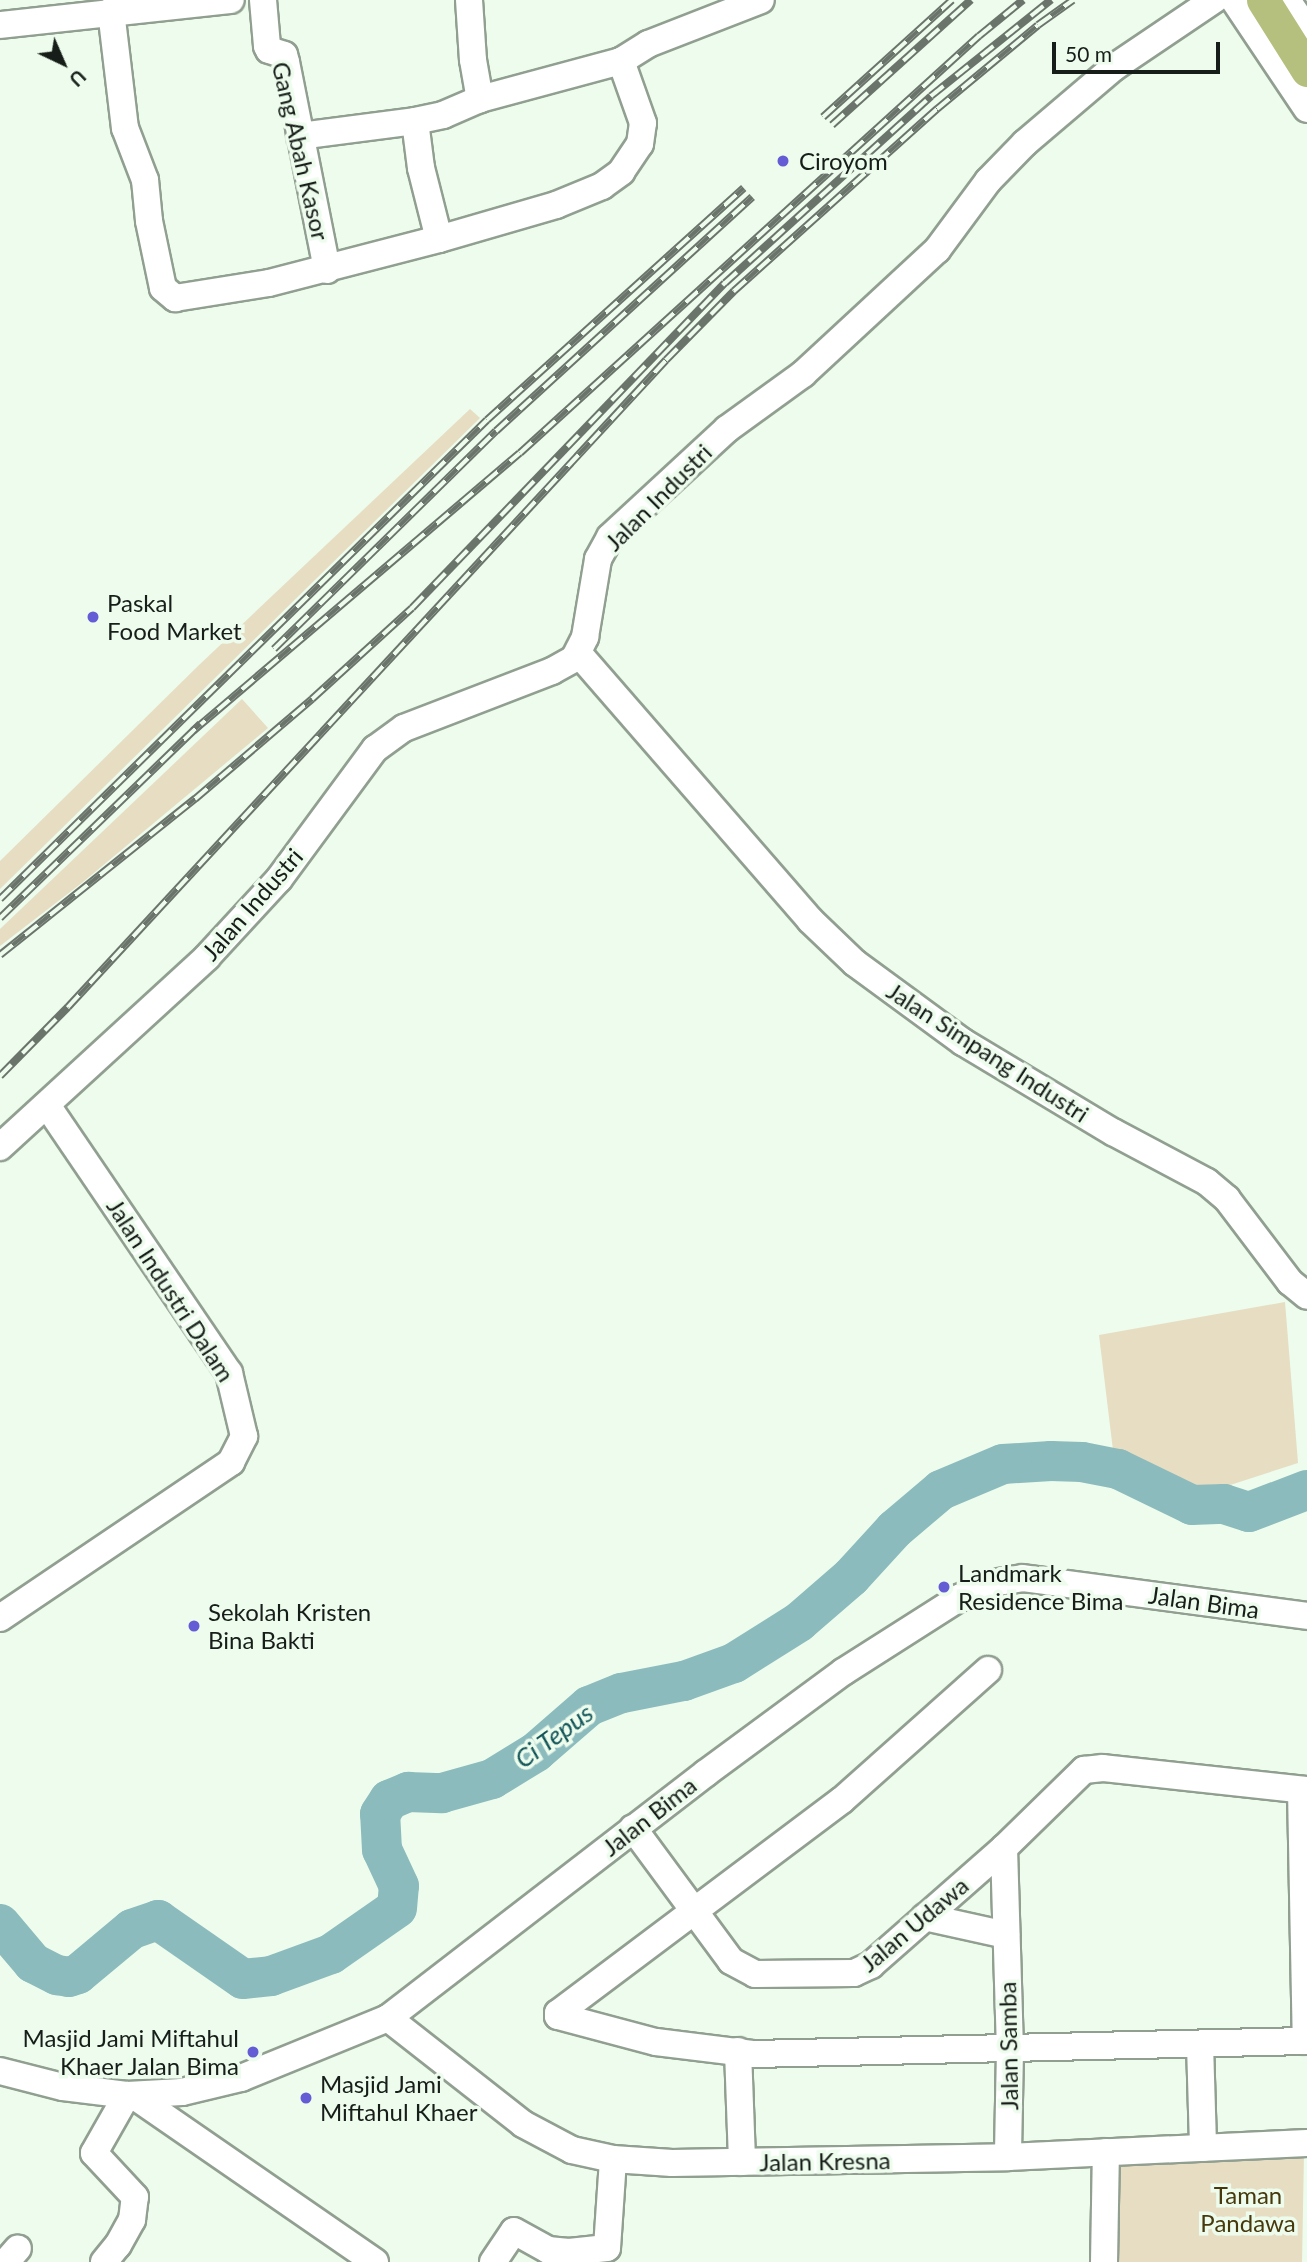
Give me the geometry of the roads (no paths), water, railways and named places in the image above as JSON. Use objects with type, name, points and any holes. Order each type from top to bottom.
[{"type":"main road","points":[[1263,0],[1307,70]]},
{"type":"street","points":[[0,25],[231,0]]},
{"type":"street","name":"Gang Abah Kasor","points":[[263,0],[267,46],[269,50],[284,55],[327,270]]},
{"type":"street","points":[[469,0],[473,60],[480,99]]},
{"type":"street","points":[[300,136],[443,115],[480,99],[621,61],[648,44],[761,0]]},
{"type":"street","name":"Jalan Industri","points":[[0,1147],[207,957],[279,879],[383,743],[404,728],[552,671],[579,654],[585,637],[598,559],[610,537],[727,429],[803,373],[937,250],[988,181],[1025,143],[1113,68],[1214,0]]},
{"type":"street","points":[[1234,0],[1307,109]]},
{"type":"street","points":[[1287,0],[1307,30]]},
{"type":"street","points":[[111,11],[125,128],[145,180],[149,221],[163,288],[168,295],[175,298],[209,295],[327,270],[556,205],[602,186],[621,172],[640,144],[643,123],[621,61]]},
{"type":"street","points":[[415,121],[421,168],[439,239]]},
{"type":"street","name":"Jalan Simpang Industri","points":[[579,654],[810,920],[855,963],[963,1042],[1112,1132],[1207,1182],[1227,1199],[1290,1282],[1307,1296]]},
{"type":"street","name":"Jalan Industri Dalam","points":[[0,1618],[231,1462],[239,1453],[244,1436],[229,1373],[47,1105]]},
{"type":"street","name":"Jalan Bima","points":[[0,2071],[63,2087],[130,2095],[182,2092],[241,2078],[388,2018],[633,1828],[843,1672],[959,1598],[992,1583],[1023,1577],[1307,1616]]},
{"type":"street","points":[[988,1670],[842,1800],[557,2015],[656,2042],[754,2054],[1200,2045],[1307,2040],[1304,1790]]},
{"type":"street","name":"Jalan Udawa","points":[[633,1828],[731,1962],[755,1974],[854,1973],[871,1965],[1004,1848],[1084,1770],[1094,1768],[1304,1790]]},
{"type":"street","name":"Jalan Samba","points":[[1004,1848],[1010,2049],[1009,2157]]},
{"type":"street","points":[[925,1917],[1006,1935]]},
{"type":"street","name":"Jalan Kresna","points":[[388,2018],[523,2124],[572,2151],[613,2159],[672,2163],[1009,2157],[1307,2143]]},
{"type":"street","points":[[1200,2045],[1203,2148]]},
{"type":"street","points":[[738,2052],[742,2162]]},
{"type":"street","points":[[104,2262],[118,2245],[132,2220],[135,2197],[94,2153],[130,2095],[372,2261]]},
{"type":"street","points":[[1104,2262],[1106,2152]]},
{"type":"street","points":[[493,2262],[514,2231],[548,2250],[575,2257],[607,2248],[613,2159]]},
{"type":"waterway","name":"Ci Tepus","points":[[0,1924],[33,1963],[57,1975],[69,1977],[78,1974],[132,1929],[158,1920],[243,1979],[271,1976],[331,1954],[397,1908],[399,1886],[382,1850],[380,1814],[389,1800],[408,1792],[442,1793],[492,1779],[536,1752],[589,1706],[622,1693],[684,1681],[734,1663],[799,1622],[851,1577],[895,1529],[941,1490],[1003,1464],[1051,1461],[1082,1462],[1118,1469],[1192,1505],[1224,1504],[1249,1512],[1307,1490]]},
{"type":"railway","points":[[823,117],[952,0]]},
{"type":"railway","points":[[832,125],[971,0]]},
{"type":"railway","points":[[193,731],[520,453],[979,36],[1023,0]]},
{"type":"railway","points":[[0,955],[195,799],[312,699],[412,608],[725,283],[931,96],[1051,0]]},
{"type":"railway","points":[[0,1076],[68,1007],[666,360],[734,291],[937,109],[1038,25],[1073,0]]},
{"type":"railway","points":[[0,899],[487,420],[744,188]]},
{"type":"railway","points":[[274,649],[496,431],[752,197]]},
{"type":"railway","points":[[0,918],[200,724]]},
{"type":"place","name":"Ciroyom","points":[[783,161]]},
{"type":"place","name":"Paskal Food Market","points":[[93,617]]},
{"type":"place","name":"Landmark Residence Bima","points":[[944,1587]]},
{"type":"place","name":"Sekolah Kristen Bina Bakti","points":[[194,1626]]},
{"type":"place","name":"Masjid Jami Miftahul Khaer Jalan Bima","points":[[253,2052]]},
{"type":"place","name":"Masjid Jami Miftahul Khaer","points":[[306,2098]]},
{"type":"park label","name":"Taman Pandawa","points":[[1248,2209]]}]
